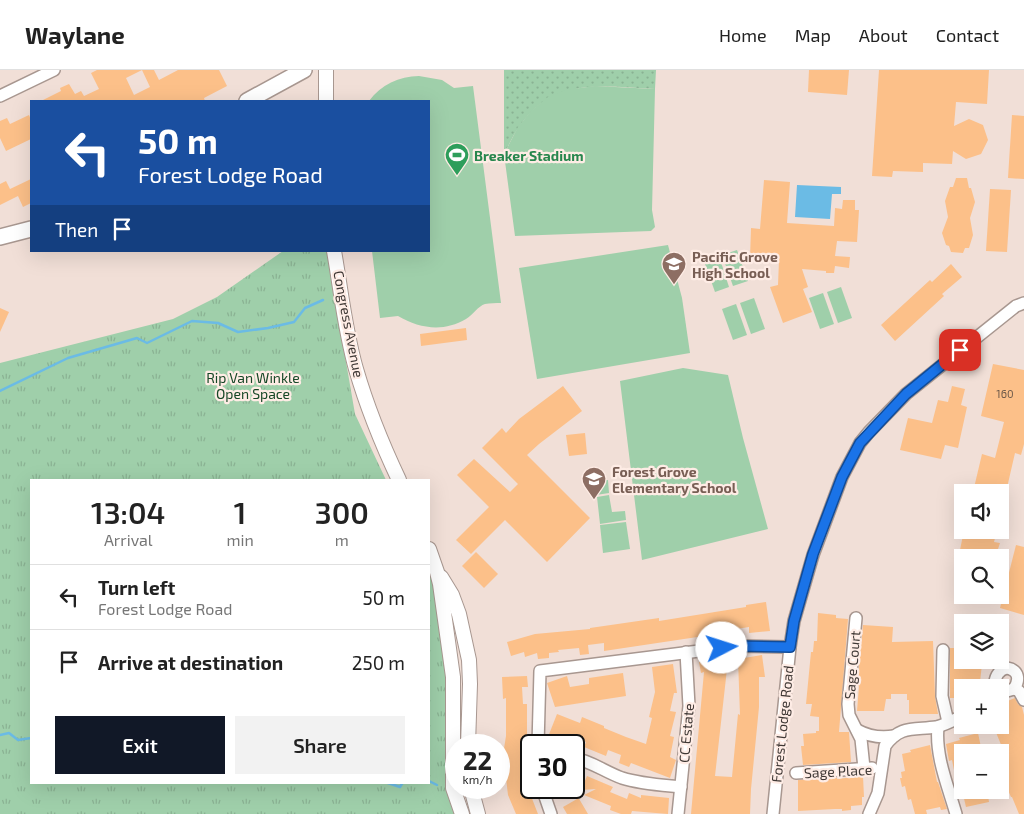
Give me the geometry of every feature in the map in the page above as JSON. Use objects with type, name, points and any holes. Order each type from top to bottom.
[{"type":"main road","points":[[249,100],[304,70]]},
{"type":"main road","points":[[0,237],[30,229]]},
{"type":"street","points":[[0,96],[54,70]]},
{"type":"street","points":[[326,70],[326,100]]},
{"type":"street","name":"Congress Avenue","points":[[334,252],[356,368],[374,423],[399,479]]},
{"type":"street","name":"Forest Lodge Road","points":[[774,814],[794,621],[813,554],[842,477],[860,443],[906,394],[1016,306],[1024,303]]},
{"type":"street","points":[[430,551],[437,572],[453,677],[452,773],[453,788],[462,814]]},
{"type":"street","points":[[437,572],[452,595],[459,614],[469,660],[468,734]]},
{"type":"street","name":"Sage Court","points":[[856,618],[848,704],[849,715],[861,739],[864,768]]},
{"type":"street","points":[[538,734],[540,671],[739,646],[790,647]]},
{"type":"street","points":[[943,650],[943,724],[937,740],[944,775],[956,814]]},
{"type":"street","name":"CC Estate","points":[[678,814],[689,706],[686,652]]},
{"type":"street","points":[[996,679],[1000,672],[1007,668],[1014,670],[1018,676],[1018,683],[1014,689],[1009,690]]},
{"type":"street","points":[[1014,689],[1019,691],[1024,700]]},
{"type":"street","points":[[869,814],[878,793],[885,746],[894,736],[915,727],[943,724],[954,719]]},
{"type":"street","points":[[857,730],[873,735],[894,736]]},
{"type":"street","points":[[585,760],[624,778],[639,782],[681,787]]},
{"type":"street","name":"Sage Place","points":[[796,773],[864,768],[881,769]]},
{"type":"street","points":[[473,799],[478,814]]},
{"type":"street","points":[[546,799],[551,814]]},
{"type":"green space","points":[[504,70],[656,70],[655,89],[598,87],[580,88],[563,92],[547,100],[532,111],[517,130],[504,154]]},
{"type":"green space","name":"Breaker Stadium","points":[[412,76],[442,80],[454,88],[473,86],[501,303],[485,304],[466,319],[449,326],[423,326],[398,316],[380,318],[372,252],[430,252],[430,100],[370,100],[379,90],[391,82]]},
{"type":"green space","points":[[595,86],[655,89],[652,210],[655,227],[651,231],[515,236],[504,154],[518,127],[531,111],[548,97],[565,90]]},
{"type":"green space","points":[[668,245],[682,298],[690,353],[537,379],[519,268]]},
{"type":"green space","points":[[737,250],[748,281],[733,286],[722,255]]},
{"type":"green space","name":"Rip Van Winkle Open Space","points":[[282,252],[327,252],[355,414],[386,479],[30,479],[30,784],[430,784],[430,573],[438,601],[453,734],[445,734],[445,799],[460,799],[462,814],[0,814],[0,363],[173,319],[217,297]]},
{"type":"green space","points":[[719,256],[729,287],[715,292],[704,261]]},
{"type":"green space","points":[[841,287],[852,318],[838,323],[827,292]]},
{"type":"green space","points":[[823,293],[834,324],[820,329],[809,298]]},
{"type":"green space","points":[[754,298],[765,329],[751,334],[740,303]]},
{"type":"green space","points":[[736,304],[747,335],[733,340],[722,309]]},
{"type":"green space","points":[[683,368],[728,375],[768,529],[642,560],[620,381]]},
{"type":"green space","points":[[608,480],[609,493],[596,495],[594,481]]},
{"type":"green space","points":[[609,495],[612,512],[625,511],[626,520],[600,524],[597,497]]},
{"type":"green space","points":[[626,522],[630,549],[603,553],[600,525]]},
{"type":"water","points":[[797,185],[841,187],[841,194],[832,194],[830,219],[795,217]]},
{"type":"building","points":[[97,70],[142,70],[154,70],[159,80],[178,70],[219,70],[227,86],[204,98],[205,100],[43,100],[61,91],[60,88],[69,84],[75,94],[81,91],[84,96],[99,89],[91,73]],"holes":[[[142,70],[150,87],[134,95],[126,78]]]},
{"type":"building","points":[[809,70],[849,70],[847,95],[808,92]]},
{"type":"building","points":[[879,70],[989,70],[987,104],[956,102],[954,126],[969,119],[983,125],[988,140],[981,154],[966,159],[953,151],[952,164],[923,163],[923,172],[893,171],[892,177],[872,176]]},
{"type":"building","points":[[29,115],[30,139],[6,151],[0,138],[0,121],[7,118],[10,124]]},
{"type":"building","points":[[1012,115],[1024,116],[1024,179],[1008,178]]},
{"type":"building","points":[[956,178],[967,178],[975,202],[970,218],[973,235],[969,248],[965,248],[963,253],[951,252],[949,246],[946,245],[942,233],[948,217],[945,201],[950,187],[953,187]]},
{"type":"building","points":[[30,179],[30,204],[23,207],[18,196],[0,205],[0,184],[6,181],[10,189]]},
{"type":"building","points":[[764,180],[790,182],[787,223],[834,226],[835,208],[842,209],[843,200],[855,200],[855,210],[859,210],[857,242],[837,241],[835,256],[850,257],[849,268],[835,266],[834,273],[802,269],[808,287],[803,289],[812,312],[783,323],[770,287],[778,285],[779,260],[750,258],[751,228],[760,229]]},
{"type":"building","points":[[990,189],[1011,190],[1007,252],[986,251]]},
{"type":"building","points":[[951,264],[962,277],[942,294],[944,296],[895,341],[881,325],[930,280],[932,282]]},
{"type":"building","points":[[0,308],[9,312],[0,332]]},
{"type":"building","points":[[466,328],[467,340],[421,346],[420,334]]},
{"type":"building","points":[[993,364],[1024,370],[1024,444],[1021,455],[1015,453],[1008,484],[975,484],[982,454],[995,458],[1004,422],[981,416]]},
{"type":"building","points":[[563,386],[582,411],[527,455],[590,518],[547,562],[505,520],[471,554],[456,540],[489,507],[457,475],[474,459],[510,492],[518,484],[482,448],[502,428],[506,433],[519,419]]},
{"type":"building","points":[[952,386],[965,389],[961,405],[967,407],[958,448],[945,445],[941,459],[900,450],[908,418],[932,423],[938,400],[948,402]]},
{"type":"building","points":[[585,433],[587,454],[569,456],[566,435]]},
{"type":"building","points":[[962,539],[995,539],[994,542],[1000,543],[998,549],[960,549]]},
{"type":"building","points":[[1016,545],[1024,547],[1024,615],[1000,608],[1001,604],[1009,604],[1009,573]]},
{"type":"building","points":[[476,552],[498,574],[484,588],[462,566]]},
{"type":"building","points":[[766,602],[770,631],[749,633],[749,627],[718,632],[719,639],[704,641],[704,636],[604,651],[604,643],[588,645],[589,654],[580,655],[579,648],[558,650],[559,652],[549,653],[549,658],[538,659],[537,653],[525,657],[524,652],[511,656],[507,642],[535,634],[590,629],[659,618],[659,621]]},
{"type":"building","points":[[818,613],[836,615],[836,618],[848,619],[839,732],[849,732],[851,762],[803,765],[801,746],[804,746],[803,734],[819,731],[819,717],[810,716],[812,704],[806,704],[811,652],[813,652],[814,641],[817,641]]},
{"type":"building","points":[[863,625],[893,627],[892,642],[933,641],[935,696],[938,714],[909,714],[907,694],[891,694],[891,699],[886,699],[884,711],[857,711],[859,686],[857,686]]},
{"type":"building","points":[[950,648],[954,648],[954,669],[981,669],[980,679],[954,679],[954,698],[950,698]]},
{"type":"building","points":[[762,655],[765,677],[759,677],[759,707],[750,814],[691,814],[704,672],[701,673],[699,662],[723,657],[724,661],[728,660],[715,776],[732,777],[738,714],[740,715],[738,659]]},
{"type":"building","points":[[673,664],[677,693],[674,693],[670,711],[676,712],[670,736],[674,737],[670,757],[676,760],[670,778],[631,763],[629,767],[619,763],[621,755],[608,750],[606,756],[585,747],[585,734],[549,734],[557,714],[580,723],[582,717],[604,726],[604,728],[646,744],[652,718],[649,717],[655,692],[652,667]]},
{"type":"building","points":[[623,673],[626,696],[555,707],[547,683],[567,676],[570,687],[589,684],[589,678]]},
{"type":"building","points":[[527,676],[528,687],[522,687],[523,704],[527,704],[527,734],[520,734],[520,799],[532,799],[538,814],[516,814],[510,799],[510,734],[506,734],[506,698],[503,699],[502,677]]},
{"type":"building","points":[[1015,698],[1022,707],[1024,715],[1024,814],[1019,814],[1009,792],[1009,744],[1001,744],[997,734],[1009,734],[1009,700]]},
{"type":"building","points":[[978,734],[980,744],[954,744],[954,770],[952,760],[949,761],[946,744],[960,740],[959,738]]},
{"type":"building","points":[[930,745],[937,782],[947,809],[941,810],[940,807],[926,810],[927,814],[915,814],[911,799],[908,800],[905,786],[902,787],[900,778],[902,778],[901,772],[905,771],[902,754]]},
{"type":"building","points":[[587,776],[613,787],[610,792],[627,799],[629,793],[641,798],[641,795],[669,798],[668,814],[632,811],[631,814],[621,814],[610,810],[611,806],[585,795],[596,789],[585,790]]},
{"type":"building","points":[[863,776],[864,797],[862,797],[862,805],[851,806],[851,810],[842,811],[842,809],[835,809],[798,811],[798,780]]},
{"type":"building","points":[[579,799],[588,814],[567,814],[563,807]]},
{"type":"building","points":[[964,799],[988,799],[989,802],[966,807]]},
{"type":"waterway","points":[[0,391],[68,358],[137,338],[147,343],[192,321],[218,323],[238,332],[268,328],[294,322],[305,308],[323,300]]},
{"type":"waterway","points":[[0,735],[9,733],[18,740],[30,738]]},
{"type":"waterway","points":[[430,782],[437,785]]},
{"type":"waterway","points":[[391,784],[400,787],[402,784]]},
{"type":"place","name":"Breaker Stadium","points":[[457,176]]},
{"type":"place","name":"Pacific Grove High School","points":[[674,285]]},
{"type":"place","name":"Forest Grove Elementary School","points":[[594,500]]},
{"type":"route","points":[[722,648],[739,646],[790,647],[794,621],[806,574],[842,477],[860,443],[906,394],[960,350]]}]
